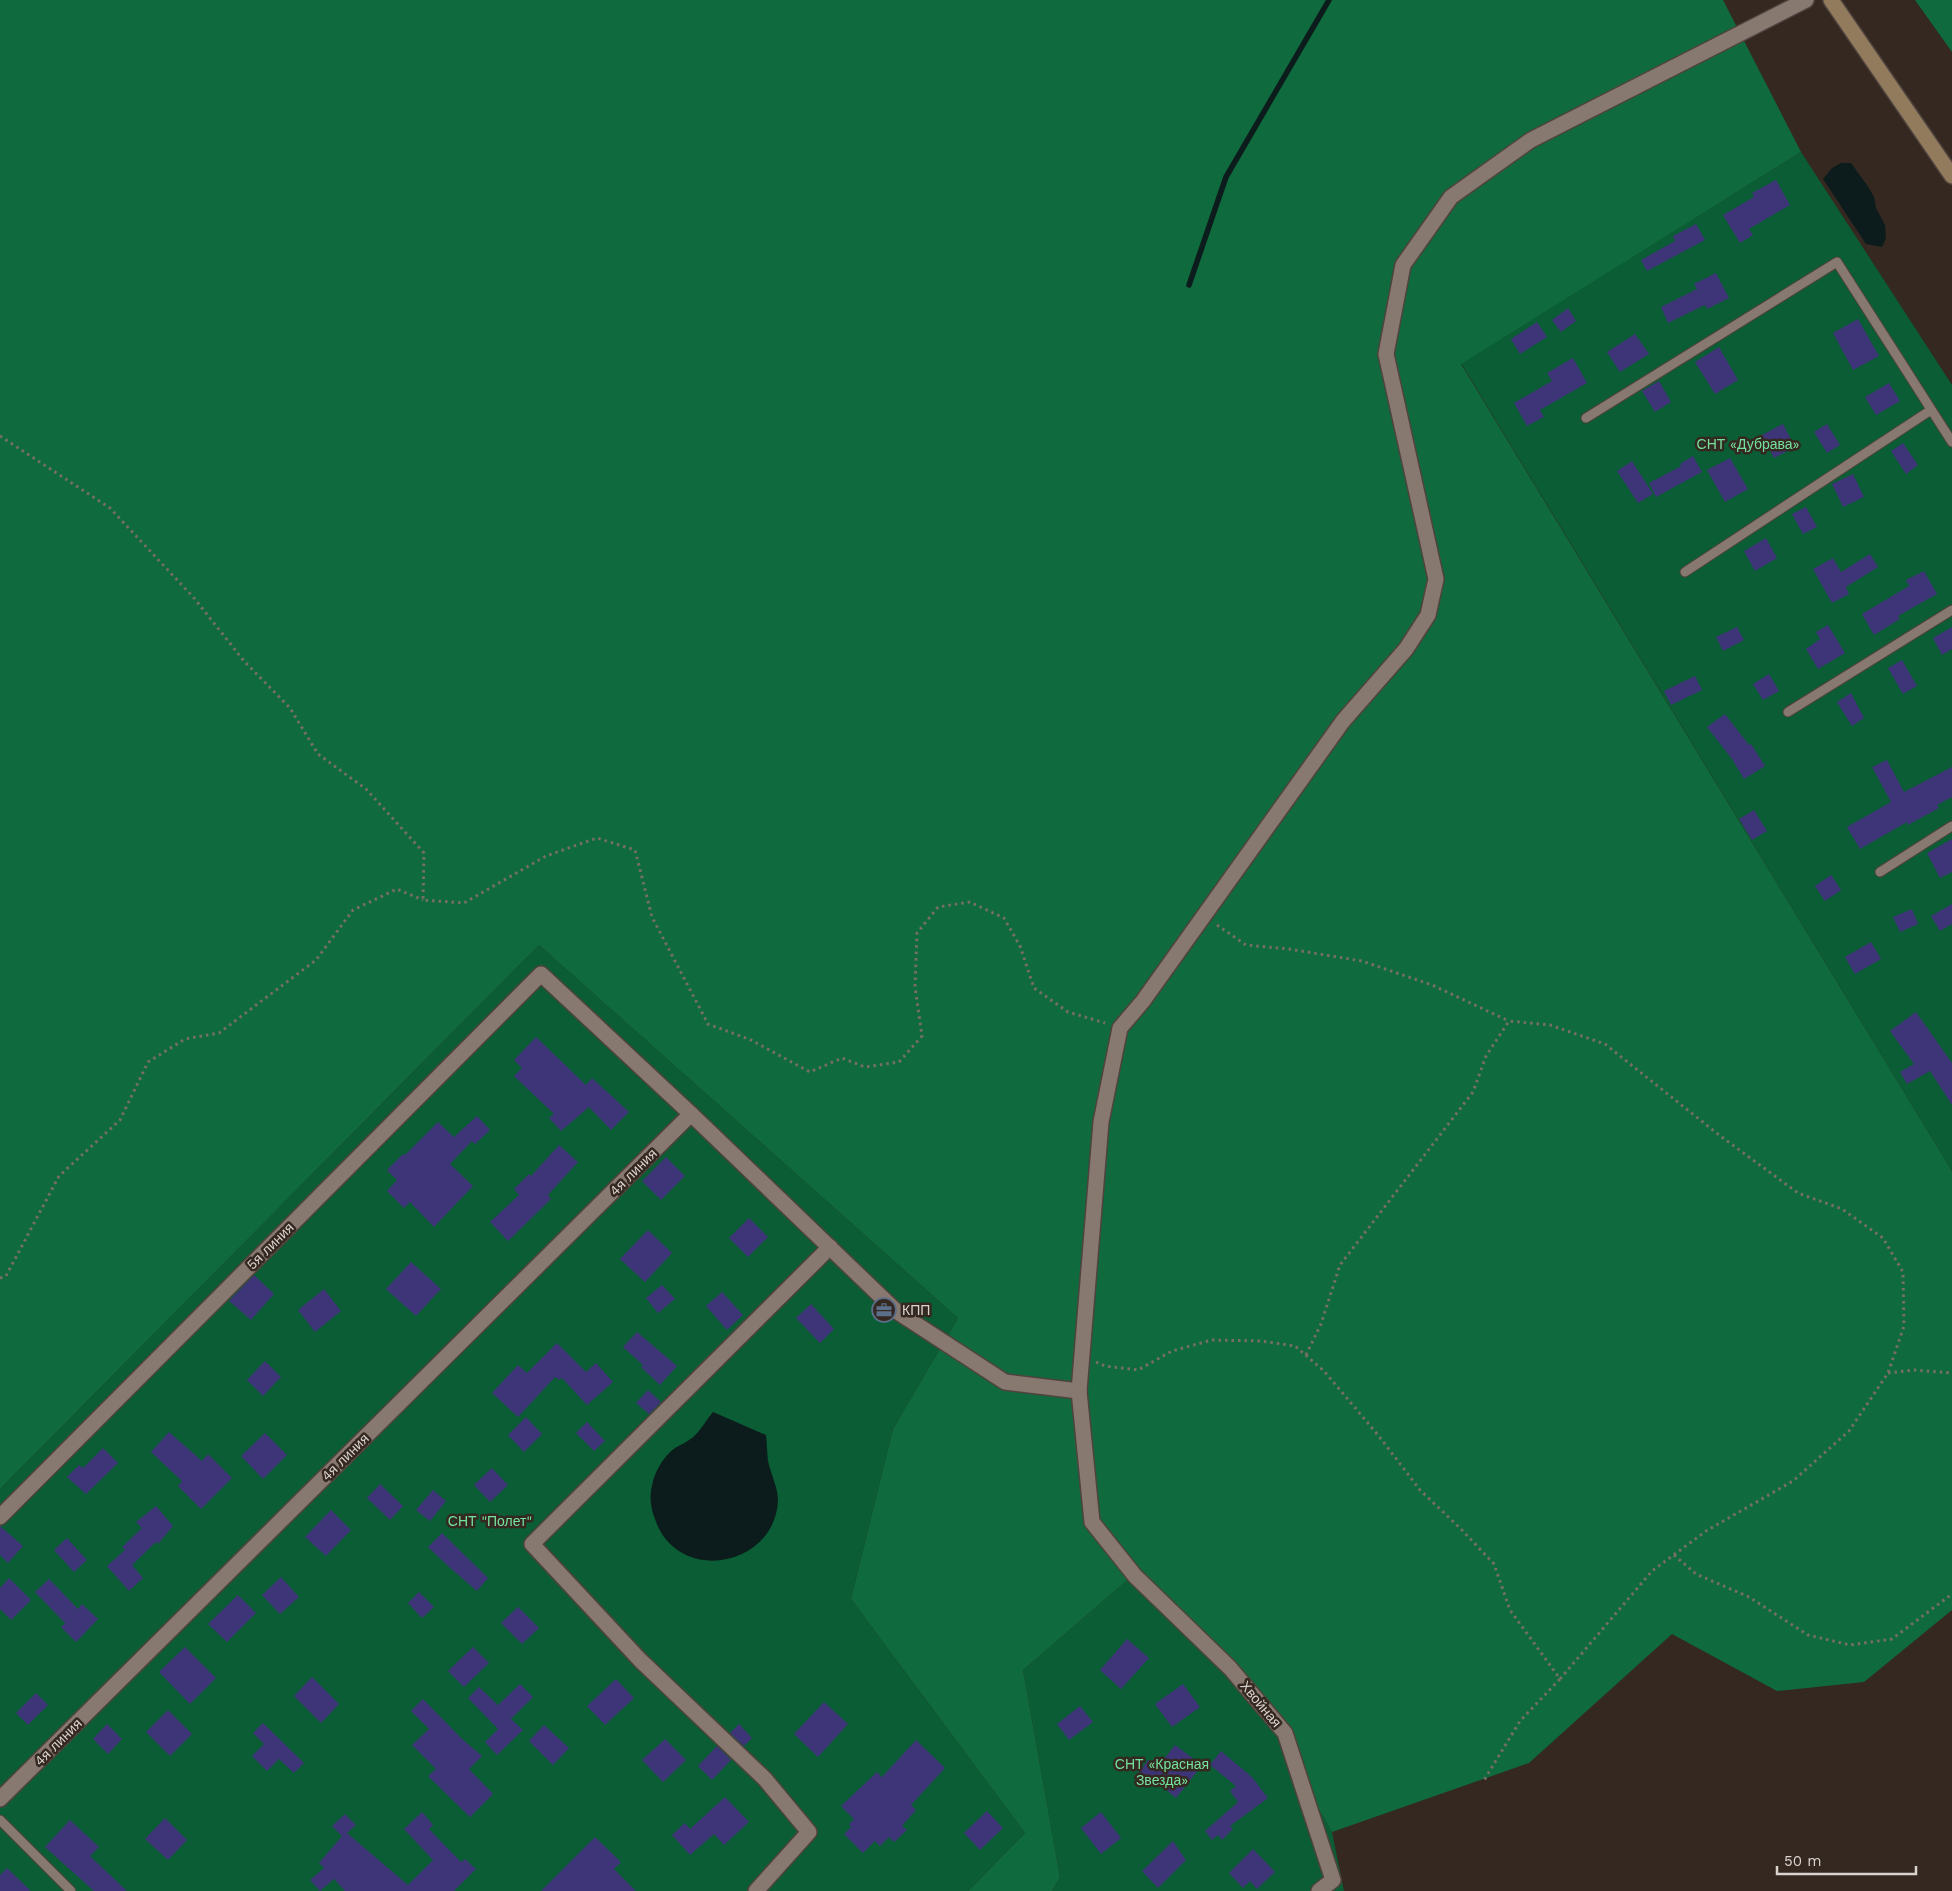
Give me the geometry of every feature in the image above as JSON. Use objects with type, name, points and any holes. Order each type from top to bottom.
[{"type":"main road","points":[[1831,0],[1952,176]]},
{"type":"street","points":[[691,1114],[896,1311],[1005,1382],[1079,1391],[1101,1122],[1120,1028],[1143,1001],[1343,721],[1406,649],[1428,616],[1436,579],[1386,354],[1403,265],[1451,197],[1531,140],[1806,0]]},
{"type":"street","name":"5я линия","points":[[0,1517],[540,974],[691,1114]]},
{"type":"street","name":"4я линия","points":[[0,1799],[691,1114]]},
{"type":"street","points":[[756,1891],[808,1832],[765,1779],[640,1660],[532,1544],[830,1248]]},
{"type":"street","name":"Хвойная","points":[[1079,1391],[1092,1522],[1135,1576],[1230,1668],[1285,1733],[1333,1880],[1319,1891]]},
{"type":"lane","points":[[1586,418],[1837,262],[1952,442]]},
{"type":"lane","points":[[1685,572],[1931,410]]},
{"type":"lane","points":[[1788,712],[1952,610]]},
{"type":"lane","points":[[1880,872],[1952,826]]},
{"type":"lane","points":[[0,1820],[71,1891]]},
{"type":"path","points":[[0,436],[110,508],[194,598],[244,661],[290,708],[318,754],[366,789],[424,852],[423,900]]},
{"type":"path","points":[[0,1278],[6,1276],[59,1176],[120,1120],[148,1062],[185,1039],[220,1033],[316,960],[353,910],[397,889],[423,900],[464,903],[546,856],[597,838],[635,850],[652,917],[708,1024],[751,1040],[810,1072],[842,1058],[865,1067],[899,1062],[922,1036],[915,988],[917,933],[938,907],[970,902],[1004,918],[1020,946],[1034,988],[1068,1012],[1120,1028]]},
{"type":"path","points":[[1203,916],[1246,945],[1289,949],[1362,960],[1432,985],[1509,1021],[1550,1025],[1605,1044],[1719,1134],[1798,1193],[1842,1209],[1884,1238],[1903,1272],[1904,1326],[1888,1373],[1849,1431],[1793,1481],[1706,1531],[1652,1571],[1560,1679],[1520,1721],[1483,1782]]},
{"type":"path","points":[[1306,1355],[1321,1324],[1340,1265],[1473,1092],[1486,1056],[1509,1021]]},
{"type":"path","points":[[1082,1356],[1105,1366],[1138,1370],[1172,1351],[1212,1340],[1262,1341],[1295,1346],[1324,1371],[1378,1435],[1420,1490],[1494,1564],[1510,1610],[1560,1679]]},
{"type":"path","points":[[1888,1373],[1914,1370],[1952,1373]]},
{"type":"path","points":[[1674,1555],[1696,1574],[1748,1597],[1808,1635],[1850,1645],[1892,1639],[1952,1594]]},
{"type":"green space","points":[[0,0],[1723,0],[1801,152],[1461,364],[1952,1171],[1952,1610],[1864,1682],[1777,1691],[1672,1634],[1529,1763],[1332,1832],[1245,1680],[1139,1570],[1023,1670],[1060,1877],[1052,1891],[968,1891],[1025,1833],[851,1599],[893,1429],[958,1318],[539,945],[0,1489]]},
{"type":"green space","points":[[1915,0],[1952,0],[1952,52]]},
{"type":"green space","name":"СНТ «Дубрава»","points":[[1801,152],[1952,385],[1952,1171],[1461,363]]},
{"type":"green space","name":"СНТ \"Полет\"","points":[[539,945],[958,1318],[893,1429],[851,1599],[1025,1833],[968,1891],[0,1891],[0,1489]]},
{"type":"green space","name":"СНТ «Красная Звезда»","points":[[1139,1570],[1245,1680],[1332,1832],[1344,1891],[1052,1891],[1060,1877],[1023,1670]]},
{"type":"shaded area","points":[[1841,163],[1851,163],[1874,197],[1876,208],[1885,225],[1886,238],[1882,247],[1866,244],[1823,179],[1832,168]]},
{"type":"shaded area","points":[[713,1412],[766,1435],[768,1461],[776,1486],[778,1501],[772,1524],[760,1542],[743,1554],[723,1560],[702,1560],[683,1553],[666,1540],[655,1519],[651,1490],[657,1470],[663,1460],[671,1451],[695,1435]]},
{"type":"building","points":[[1776,180],[1790,205],[1749,229],[1753,235],[1740,243],[1723,215],[1754,197],[1752,193]]},
{"type":"building","points":[[1696,224],[1705,240],[1647,271],[1641,260],[1675,241],[1673,236]]},
{"type":"building","points":[[1716,273],[1729,298],[1707,309],[1705,305],[1668,323],[1661,307],[1697,289],[1694,284]]},
{"type":"building","points":[[1568,308],[1576,321],[1561,332],[1552,320]]},
{"type":"building","points":[[1858,319],[1879,356],[1853,370],[1833,333]]},
{"type":"building","points":[[1537,322],[1547,337],[1520,354],[1511,339]]},
{"type":"building","points":[[1635,334],[1649,354],[1620,372],[1607,352]]},
{"type":"building","points":[[1719,347],[1738,380],[1715,394],[1695,362]]},
{"type":"building","points":[[1573,358],[1587,383],[1540,410],[1544,417],[1527,426],[1514,403],[1552,381],[1547,373]]},
{"type":"building","points":[[1659,381],[1671,402],[1655,412],[1642,391]]},
{"type":"building","points":[[1889,383],[1900,401],[1876,415],[1865,397]]},
{"type":"building","points":[[1783,424],[1795,447],[1774,458],[1762,435]]},
{"type":"building","points":[[1827,424],[1840,445],[1827,453],[1814,432]]},
{"type":"building","points":[[1903,443],[1918,465],[1906,474],[1891,451]]},
{"type":"building","points":[[1693,456],[1702,472],[1656,497],[1649,483],[1681,466],[1680,464]]},
{"type":"building","points":[[1730,458],[1748,489],[1725,502],[1707,470]]},
{"type":"building","points":[[1632,461],[1653,494],[1638,503],[1617,471]]},
{"type":"building","points":[[1853,474],[1864,497],[1843,507],[1832,484]]},
{"type":"building","points":[[1806,507],[1817,527],[1803,534],[1792,514]]},
{"type":"building","points":[[1766,538],[1777,558],[1755,571],[1744,551]]},
{"type":"building","points":[[1870,554],[1878,567],[1846,587],[1849,594],[1832,603],[1813,569],[1833,558],[1841,572]]},
{"type":"building","points":[[1924,571],[1937,594],[1898,616],[1900,619],[1874,635],[1862,614],[1909,586],[1906,580]]},
{"type":"building","points":[[1828,625],[1845,653],[1818,669],[1806,649],[1820,639],[1816,632]]},
{"type":"building","points":[[1737,627],[1744,640],[1723,651],[1716,637]]},
{"type":"building","points":[[1952,627],[1952,649],[1942,655],[1933,638]]},
{"type":"building","points":[[1902,660],[1917,686],[1903,694],[1888,668]]},
{"type":"building","points":[[1769,674],[1779,691],[1763,700],[1753,684]]},
{"type":"building","points":[[1695,676],[1702,690],[1671,705],[1664,691]]},
{"type":"building","points":[[1851,693],[1864,718],[1852,726],[1837,702]]},
{"type":"building","points":[[1725,714],[1749,745],[1751,744],[1765,766],[1744,779],[1732,759],[1707,727]]},
{"type":"building","points":[[1887,760],[1904,792],[1952,767],[1952,797],[1937,805],[1939,808],[1908,825],[1907,822],[1860,849],[1847,827],[1891,802],[1872,767]]},
{"type":"building","points":[[1754,810],[1767,831],[1752,840],[1739,819]]},
{"type":"building","points":[[1952,839],[1952,872],[1940,878],[1927,853]]},
{"type":"building","points":[[1831,875],[1841,890],[1825,901],[1815,886]]},
{"type":"building","points":[[1952,904],[1952,924],[1940,931],[1931,916]]},
{"type":"building","points":[[1912,909],[1918,924],[1900,932],[1893,917]]},
{"type":"building","points":[[1871,942],[1881,959],[1855,974],[1845,957]]},
{"type":"building","points":[[1916,1012],[1952,1063],[1952,1105],[1930,1071],[1907,1084],[1900,1072],[1914,1064],[1890,1031]]},
{"type":"building","points":[[536,1037],[586,1085],[592,1078],[629,1112],[611,1130],[589,1107],[561,1131],[549,1118],[554,1114],[514,1076],[522,1068],[514,1060]]},
{"type":"building","points":[[477,1116],[490,1130],[475,1144],[472,1141],[450,1164],[473,1186],[434,1227],[410,1202],[404,1208],[387,1191],[397,1180],[387,1170],[438,1122],[454,1137]]},
{"type":"building","points":[[559,1145],[578,1162],[548,1195],[551,1199],[508,1241],[490,1222],[519,1195],[514,1189],[529,1174],[531,1176]]},
{"type":"building","points":[[666,1157],[685,1176],[661,1200],[642,1181]]},
{"type":"building","points":[[749,1218],[768,1237],[748,1257],[729,1238]]},
{"type":"building","points":[[648,1230],[672,1253],[645,1282],[620,1259]]},
{"type":"building","points":[[411,1262],[441,1289],[416,1316],[386,1289]]},
{"type":"building","points":[[254,1275],[274,1294],[251,1320],[229,1301]]},
{"type":"building","points":[[662,1285],[675,1299],[658,1313],[646,1298]]},
{"type":"building","points":[[324,1289],[341,1311],[315,1332],[298,1310]]},
{"type":"building","points":[[722,1292],[743,1315],[727,1330],[706,1306]]},
{"type":"building","points":[[811,1304],[834,1329],[820,1343],[796,1318]]},
{"type":"building","points":[[637,1332],[677,1366],[660,1385],[641,1367],[643,1365],[623,1347]]},
{"type":"building","points":[[557,1343],[586,1372],[596,1363],[613,1382],[587,1405],[562,1378],[559,1380],[555,1377],[518,1417],[492,1393],[518,1365],[527,1373]]},
{"type":"building","points":[[265,1361],[281,1377],[263,1396],[247,1380]]},
{"type":"building","points":[[648,1390],[661,1402],[649,1414],[636,1403]]},
{"type":"building","points":[[526,1417],[542,1434],[524,1452],[508,1435]]},
{"type":"building","points":[[587,1422],[605,1441],[594,1451],[576,1433]]},
{"type":"building","points":[[169,1432],[202,1461],[208,1454],[232,1478],[201,1509],[178,1486],[182,1481],[151,1452]]},
{"type":"building","points":[[265,1433],[287,1455],[263,1479],[241,1456]]},
{"type":"building","points":[[103,1448],[118,1463],[86,1494],[67,1477],[79,1465],[83,1468]]},
{"type":"building","points":[[492,1468],[508,1485],[490,1502],[474,1485]]},
{"type":"building","points":[[380,1484],[403,1506],[390,1520],[367,1498]]},
{"type":"building","points":[[433,1490],[446,1501],[430,1521],[416,1510]]},
{"type":"building","points":[[156,1506],[173,1526],[158,1544],[156,1542],[132,1565],[143,1578],[129,1591],[107,1566],[125,1550],[122,1547],[142,1528],[136,1522]]},
{"type":"building","points":[[331,1510],[351,1530],[326,1556],[305,1537]]},
{"type":"building","points":[[0,1526],[23,1546],[8,1563],[0,1555]]},
{"type":"building","points":[[442,1533],[488,1578],[477,1591],[428,1547]]},
{"type":"building","points":[[67,1538],[87,1560],[74,1572],[54,1550]]},
{"type":"building","points":[[281,1577],[299,1597],[280,1614],[262,1595]]},
{"type":"building","points":[[9,1578],[31,1600],[11,1620],[0,1609],[0,1588]]},
{"type":"building","points":[[49,1579],[78,1609],[82,1604],[98,1619],[76,1642],[61,1627],[65,1623],[35,1592]]},
{"type":"building","points":[[419,1592],[434,1607],[422,1618],[408,1603]]},
{"type":"building","points":[[238,1595],[256,1613],[227,1642],[208,1624]]},
{"type":"building","points":[[518,1607],[539,1628],[522,1644],[501,1623]]},
{"type":"building","points":[[1127,1639],[1149,1658],[1121,1689],[1100,1670]]},
{"type":"building","points":[[185,1647],[216,1678],[190,1704],[159,1672]]},
{"type":"building","points":[[473,1647],[489,1663],[464,1687],[448,1671]]},
{"type":"building","points":[[312,1677],[339,1704],[321,1723],[294,1696]]},
{"type":"building","points":[[616,1679],[634,1698],[605,1725],[587,1706]]},
{"type":"building","points":[[520,1684],[533,1697],[511,1719],[523,1730],[497,1755],[485,1742],[498,1729],[468,1698],[479,1687],[498,1705]]},
{"type":"building","points":[[1183,1684],[1200,1707],[1172,1727],[1155,1704]]},
{"type":"building","points":[[36,1693],[48,1705],[28,1725],[16,1713]]},
{"type":"building","points":[[423,1699],[462,1739],[482,1756],[469,1769],[493,1794],[470,1817],[428,1776],[436,1769],[412,1745],[429,1729],[411,1711]]},
{"type":"building","points":[[824,1702],[848,1724],[818,1757],[794,1734]]},
{"type":"building","points":[[1080,1706],[1093,1722],[1069,1740],[1057,1724]]},
{"type":"building","points":[[168,1710],[192,1734],[170,1756],[146,1732]]},
{"type":"building","points":[[263,1723],[304,1763],[294,1773],[279,1759],[267,1771],[252,1756],[264,1744],[253,1733]]},
{"type":"building","points":[[107,1724],[122,1739],[108,1754],[93,1739]]},
{"type":"building","points":[[739,1724],[752,1738],[744,1746],[730,1733]]},
{"type":"building","points":[[544,1725],[569,1748],[553,1765],[529,1741]]},
{"type":"building","points":[[665,1739],[686,1760],[663,1782],[642,1760]]},
{"type":"building","points":[[916,1740],[945,1768],[911,1805],[916,1810],[902,1826],[907,1830],[894,1842],[889,1837],[880,1846],[875,1841],[863,1853],[844,1834],[851,1827],[849,1824],[854,1819],[841,1806],[877,1772],[882,1777]]},
{"type":"building","points":[[1175,1745],[1202,1765],[1176,1798],[1158,1783],[1156,1785],[1139,1773],[1148,1760],[1158,1767]]},
{"type":"building","points":[[717,1746],[731,1760],[712,1780],[698,1766]]},
{"type":"building","points":[[1221,1751],[1252,1777],[1268,1798],[1230,1826],[1233,1829],[1222,1840],[1218,1835],[1212,1840],[1205,1831],[1238,1802],[1230,1791],[1236,1786],[1210,1765]]},
{"type":"building","points":[[725,1797],[749,1822],[724,1845],[714,1834],[690,1855],[672,1835],[685,1823],[690,1829]]},
{"type":"building","points":[[987,1811],[1003,1828],[980,1850],[964,1833]]},
{"type":"building","points":[[422,1812],[433,1825],[429,1829],[461,1862],[465,1859],[476,1869],[454,1891],[345,1891],[334,1879],[320,1891],[310,1880],[324,1868],[319,1863],[342,1836],[332,1826],[345,1814],[356,1825],[347,1833],[408,1885],[433,1860],[404,1829]]},
{"type":"building","points":[[1101,1812],[1121,1838],[1101,1854],[1081,1828]]},
{"type":"building","points":[[165,1818],[187,1840],[168,1860],[145,1839]]},
{"type":"building","points":[[70,1820],[99,1847],[90,1856],[127,1891],[94,1891],[45,1847]]},
{"type":"building","points":[[595,1837],[621,1862],[614,1869],[636,1891],[541,1891]]},
{"type":"building","points":[[1173,1841],[1186,1860],[1158,1888],[1142,1871]]},
{"type":"building","points":[[1253,1849],[1275,1872],[1257,1889],[1250,1881],[1243,1888],[1229,1873]]},
{"type":"building","points":[[7,1868],[31,1891],[0,1891],[0,1875]]},
{"type":"waterway","points":[[1189,285],[1226,177],[1329,0]]},
{"type":"place","name":"КПП","points":[[884,1310]]}]
